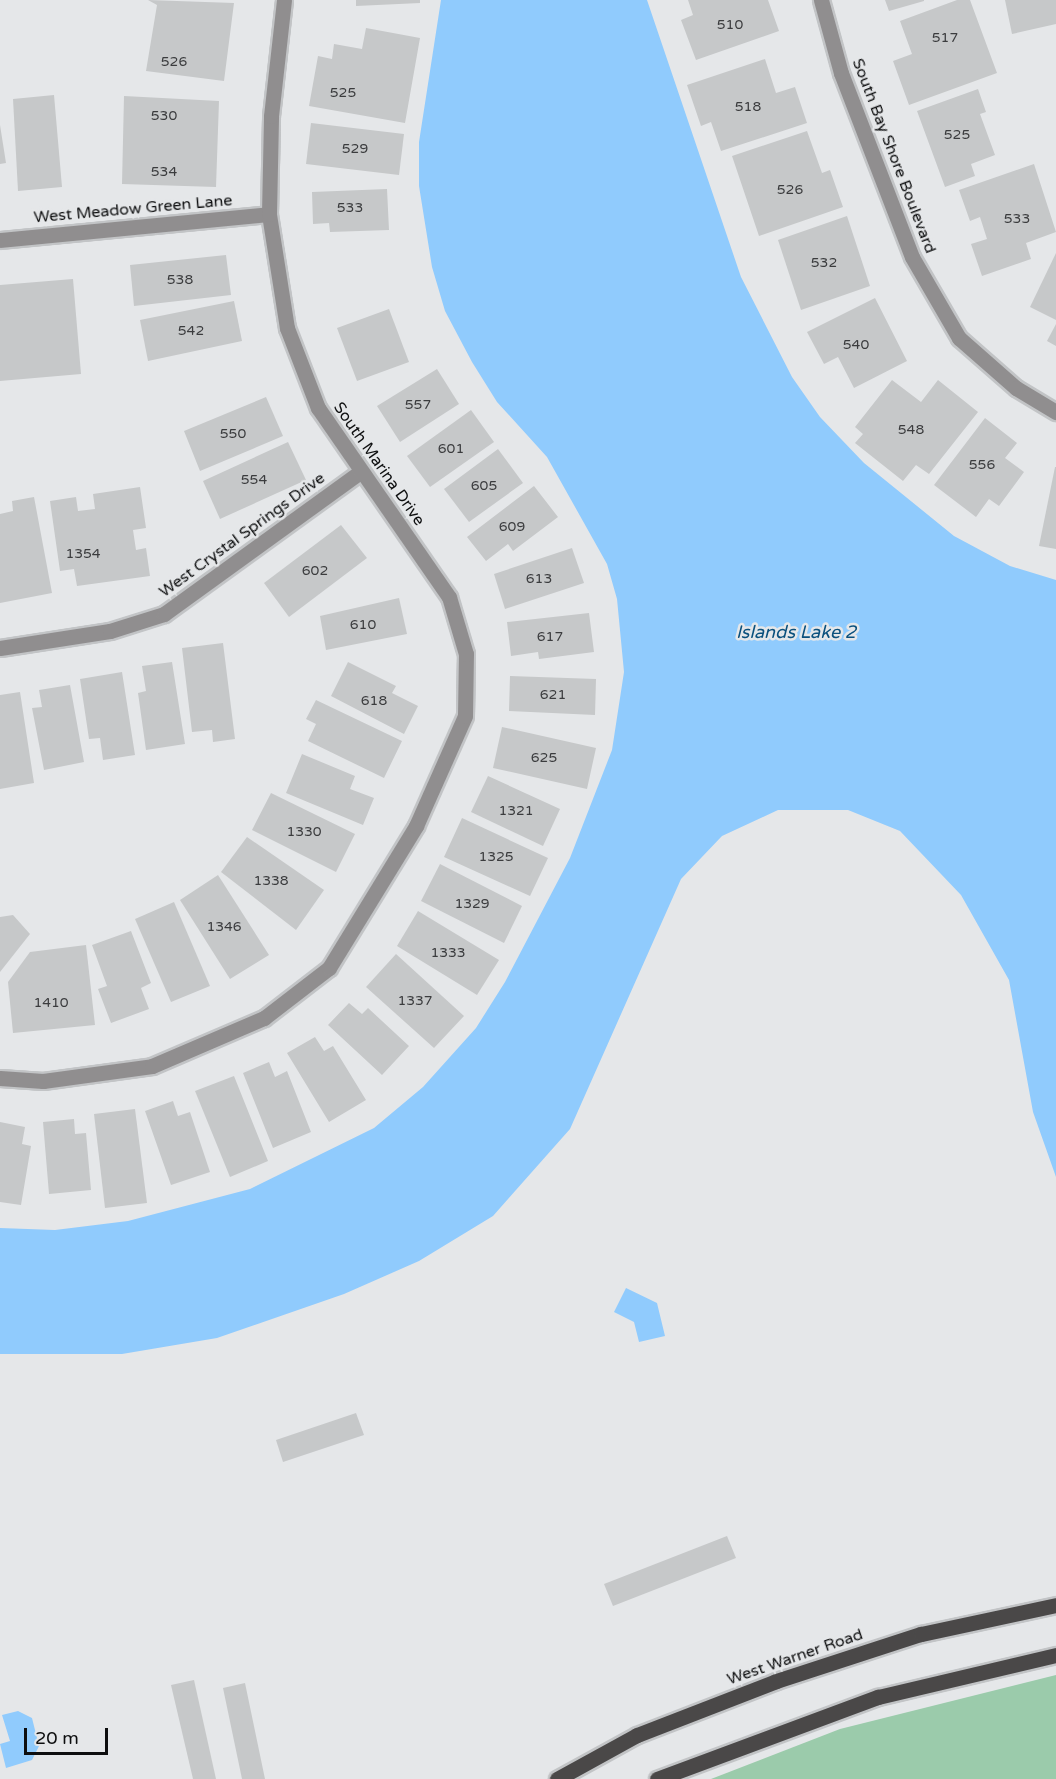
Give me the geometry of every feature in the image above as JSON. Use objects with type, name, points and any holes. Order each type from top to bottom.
[{"type":"main road","name":"West Warner Road","points":[[557,1779],[637,1735],[776,1681],[921,1634],[1056,1605]]},
{"type":"main road","points":[[657,1779],[878,1696],[1056,1655]]},
{"type":"street","name":"South Marina Drive","points":[[0,1078],[43,1081],[152,1066],[264,1018],[330,968],[416,826],[465,716],[466,654],[449,597],[360,472],[318,408],[287,328],[269,214],[271,116],[284,0]]},
{"type":"street","name":"South Bay Shore Boulevard","points":[[821,0],[841,73],[912,257],[959,338],[1016,388],[1056,412]]},
{"type":"street","name":"West Meadow Green Lane","points":[[0,240],[269,214]]},
{"type":"street","name":"West Crystal Springs Drive","points":[[0,648],[110,631],[164,614],[360,472]]},
{"type":"green space","points":[[1056,1675],[1056,1779],[711,1779],[840,1729]]},
{"type":"water","name":"Islands Lake 2","points":[[441,0],[647,0],[741,277],[792,377],[820,417],[864,463],[954,536],[1010,566],[1056,580],[1056,1177],[1033,1112],[1009,980],[961,895],[900,831],[848,810],[778,810],[722,836],[681,879],[570,1129],[493,1216],[419,1261],[344,1294],[217,1338],[122,1354],[0,1354],[0,1228],[55,1230],[128,1221],[250,1189],[374,1128],[423,1087],[476,1028],[505,982],[570,858],[612,750],[624,672],[617,599],[607,564],[547,457],[497,402],[472,362],[445,311],[432,267],[419,186],[419,142]]},
{"type":"water","points":[[626,1288],[657,1303],[665,1336],[639,1342],[634,1322],[614,1312]]},
{"type":"water","points":[[18,1711],[32,1718],[39,1746],[32,1760],[6,1768],[0,1744],[10,1741],[2,1715]]},
{"type":"building","points":[[148,0],[234,3],[224,81],[146,71],[157,5]]},
{"type":"building","points":[[356,0],[420,0],[420,3],[356,6]]},
{"type":"building","points":[[688,0],[768,0],[779,31],[696,60],[681,20],[693,15]]},
{"type":"building","points":[[885,0],[924,0],[924,1],[889,11]]},
{"type":"building","points":[[957,0],[970,0],[997,73],[909,105],[893,61],[912,54],[900,21]]},
{"type":"building","points":[[1005,0],[1056,0],[1056,24],[1012,34]]},
{"type":"building","points":[[366,28],[420,38],[405,123],[309,106],[318,56],[332,59],[334,44],[362,49]]},
{"type":"building","points":[[765,59],[776,93],[795,87],[807,123],[721,151],[711,122],[701,126],[687,85]]},
{"type":"building","points":[[978,89],[986,112],[980,114],[995,155],[971,164],[975,176],[945,187],[917,111]]},
{"type":"building","points":[[54,95],[62,187],[18,191],[13,99]]},
{"type":"building","points":[[124,96],[219,101],[216,187],[122,184]]},
{"type":"building","points":[[311,123],[404,134],[399,175],[306,164]]},
{"type":"building","points":[[0,125],[6,163],[0,164]]},
{"type":"building","points":[[807,131],[822,173],[830,170],[843,207],[759,236],[732,156]]},
{"type":"building","points":[[1034,164],[1056,232],[1026,243],[1031,259],[982,276],[971,244],[987,239],[980,217],[970,221],[959,190]]},
{"type":"building","points":[[387,189],[389,230],[330,232],[329,223],[313,224],[312,192]]},
{"type":"building","points":[[847,216],[870,286],[801,310],[778,240]]},
{"type":"building","points":[[1056,253],[1056,320],[1030,307]]},
{"type":"building","points":[[226,255],[231,295],[134,306],[130,265]]},
{"type":"building","points":[[73,279],[81,374],[0,381],[0,285]]},
{"type":"building","points":[[875,298],[907,361],[854,388],[838,357],[824,364],[807,332]]},
{"type":"building","points":[[234,301],[242,341],[148,361],[140,320]]},
{"type":"building","points":[[389,309],[409,362],[357,381],[337,328]]},
{"type":"building","points":[[1056,324],[1056,346],[1047,341]]},
{"type":"building","points":[[437,369],[459,404],[400,442],[377,406]]},
{"type":"building","points":[[892,380],[921,402],[938,380],[978,412],[929,474],[916,465],[903,481],[855,443],[863,434],[855,427]]},
{"type":"building","points":[[266,397],[283,436],[200,471],[184,431]]},
{"type":"building","points":[[471,410],[494,442],[430,487],[407,456]]},
{"type":"building","points":[[985,418],[1017,443],[1005,458],[1024,472],[999,506],[989,499],[976,517],[934,485]]},
{"type":"building","points":[[288,442],[306,480],[220,519],[203,481]]},
{"type":"building","points":[[498,449],[523,483],[469,522],[444,489]]},
{"type":"building","points":[[1056,467],[1056,549],[1039,546]]},
{"type":"building","points":[[534,486],[558,517],[513,551],[508,544],[486,561],[467,537]]},
{"type":"building","points":[[140,487],[146,528],[133,530],[136,550],[146,548],[150,576],[77,586],[74,569],[60,571],[50,501],[76,497],[78,511],[95,509],[93,494]]},
{"type":"building","points":[[34,497],[52,593],[0,603],[0,514],[13,511],[12,501]]},
{"type":"building","points":[[341,525],[367,558],[289,617],[264,583]]},
{"type":"building","points":[[572,548],[584,583],[505,609],[494,574]]},
{"type":"building","points":[[399,598],[407,634],[326,650],[320,616]]},
{"type":"building","points":[[589,613],[594,652],[539,659],[538,652],[511,656],[507,622]]},
{"type":"building","points":[[223,643],[235,739],[213,742],[212,730],[192,732],[182,648]]},
{"type":"building","points":[[172,662],[185,744],[146,750],[138,693],[146,691],[142,666]]},
{"type":"building","points":[[348,662],[396,686],[392,693],[418,706],[404,734],[331,696]]},
{"type":"building","points":[[122,672],[135,755],[103,760],[100,738],[89,739],[80,679]]},
{"type":"building","points":[[510,676],[596,679],[595,715],[509,711]]},
{"type":"building","points":[[70,685],[84,762],[44,770],[32,708],[42,707],[39,690]]},
{"type":"building","points":[[20,692],[34,783],[0,789],[0,695]]},
{"type":"building","points":[[316,700],[402,741],[384,778],[308,741],[316,724],[306,719]]},
{"type":"building","points":[[502,727],[596,748],[587,789],[493,768]]},
{"type":"building","points":[[302,754],[355,776],[350,789],[374,798],[363,825],[286,793]]},
{"type":"building","points":[[488,776],[560,809],[543,846],[471,812]]},
{"type":"building","points":[[271,793],[355,834],[336,872],[252,830]]},
{"type":"building","points":[[462,818],[548,858],[530,896],[444,857]]},
{"type":"building","points":[[247,837],[324,890],[296,930],[221,872]]},
{"type":"building","points":[[440,864],[522,906],[504,943],[421,901]]},
{"type":"building","points":[[218,875],[269,955],[230,979],[180,900]]},
{"type":"building","points":[[174,902],[210,986],[171,1002],[135,919]]},
{"type":"building","points":[[418,911],[499,960],[477,995],[397,946]]},
{"type":"building","points":[[13,915],[30,934],[0,972],[0,917]]},
{"type":"building","points":[[131,931],[151,983],[141,988],[149,1009],[111,1023],[98,989],[107,986],[92,945]]},
{"type":"building","points":[[86,945],[95,1025],[13,1033],[8,982],[30,952]]},
{"type":"building","points":[[396,954],[464,1016],[434,1048],[366,987]]},
{"type":"building","points":[[349,1003],[362,1014],[368,1008],[409,1046],[382,1075],[328,1025]]},
{"type":"building","points":[[315,1037],[324,1051],[333,1046],[366,1100],[329,1122],[287,1053]]},
{"type":"building","points":[[269,1062],[275,1077],[287,1071],[311,1132],[273,1148],[243,1073]]},
{"type":"building","points":[[234,1076],[268,1161],[230,1177],[195,1091]]},
{"type":"building","points":[[173,1101],[178,1116],[190,1112],[210,1172],[171,1185],[145,1111]]},
{"type":"building","points":[[135,1109],[147,1203],[105,1208],[94,1114]]},
{"type":"building","points":[[74,1119],[75,1134],[86,1133],[91,1190],[49,1194],[43,1122]]},
{"type":"building","points":[[0,1122],[25,1127],[22,1144],[31,1146],[21,1205],[0,1202]]},
{"type":"building","points":[[356,1413],[364,1435],[283,1462],[276,1440]]},
{"type":"building","points":[[727,1536],[736,1558],[613,1606],[604,1584]]},
{"type":"building","points":[[194,1680],[216,1779],[193,1779],[171,1685]]},
{"type":"building","points":[[245,1683],[265,1779],[242,1779],[223,1688]]}]
